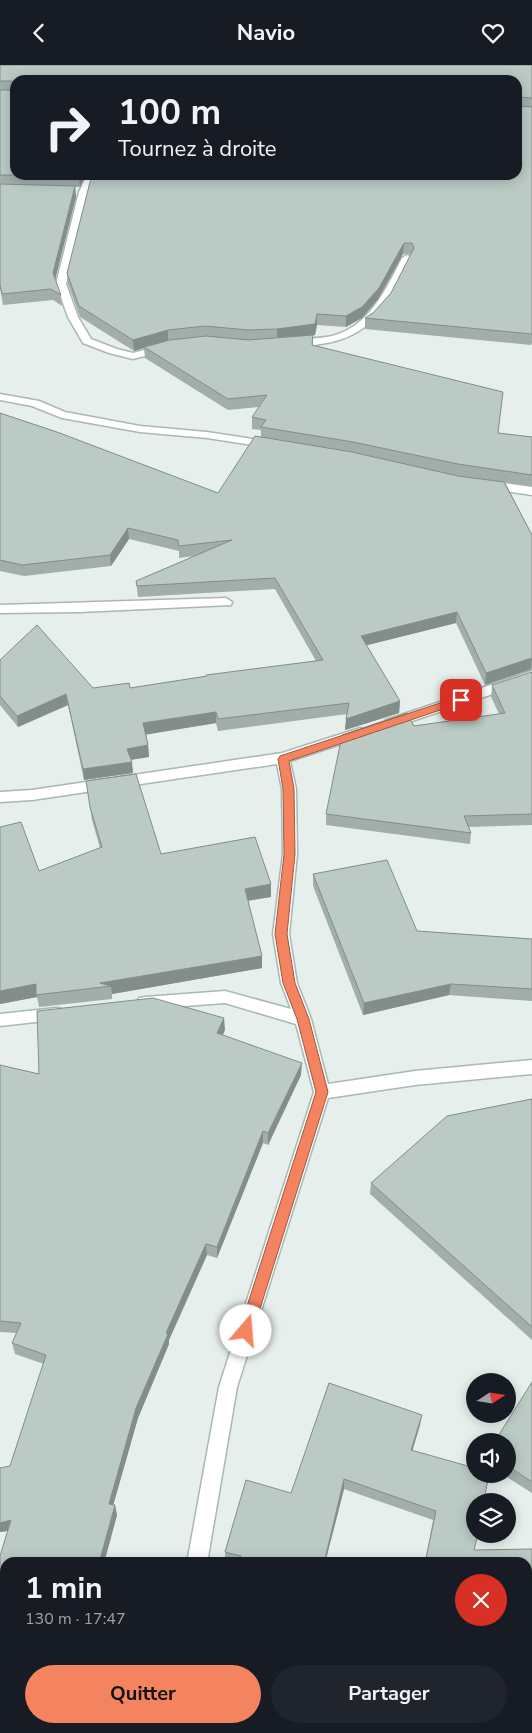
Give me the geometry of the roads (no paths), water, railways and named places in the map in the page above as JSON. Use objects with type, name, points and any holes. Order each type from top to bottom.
[{"type":"street","points":[[88,180],[80,192],[61,284],[73,317],[87,341],[132,356],[178,345]]},
{"type":"street","points":[[285,344],[343,336],[367,321],[385,301],[408,257]]},
{"type":"street","points":[[0,397],[35,403],[62,415],[140,429],[207,435],[287,447]]},
{"type":"street","points":[[476,483],[532,491]]},
{"type":"street","points":[[0,609],[226,602]]},
{"type":"street","points":[[0,797],[32,795],[283,759],[532,676]]},
{"type":"street","points":[[198,1557],[228,1387],[322,1092],[303,1019],[289,983],[281,934],[290,854],[289,789],[283,759]]},
{"type":"street","points":[[133,1004],[225,997],[303,1019]]},
{"type":"street","points":[[0,1020],[74,1011]]},
{"type":"street","points":[[322,1092],[414,1078],[532,1067]]}]
